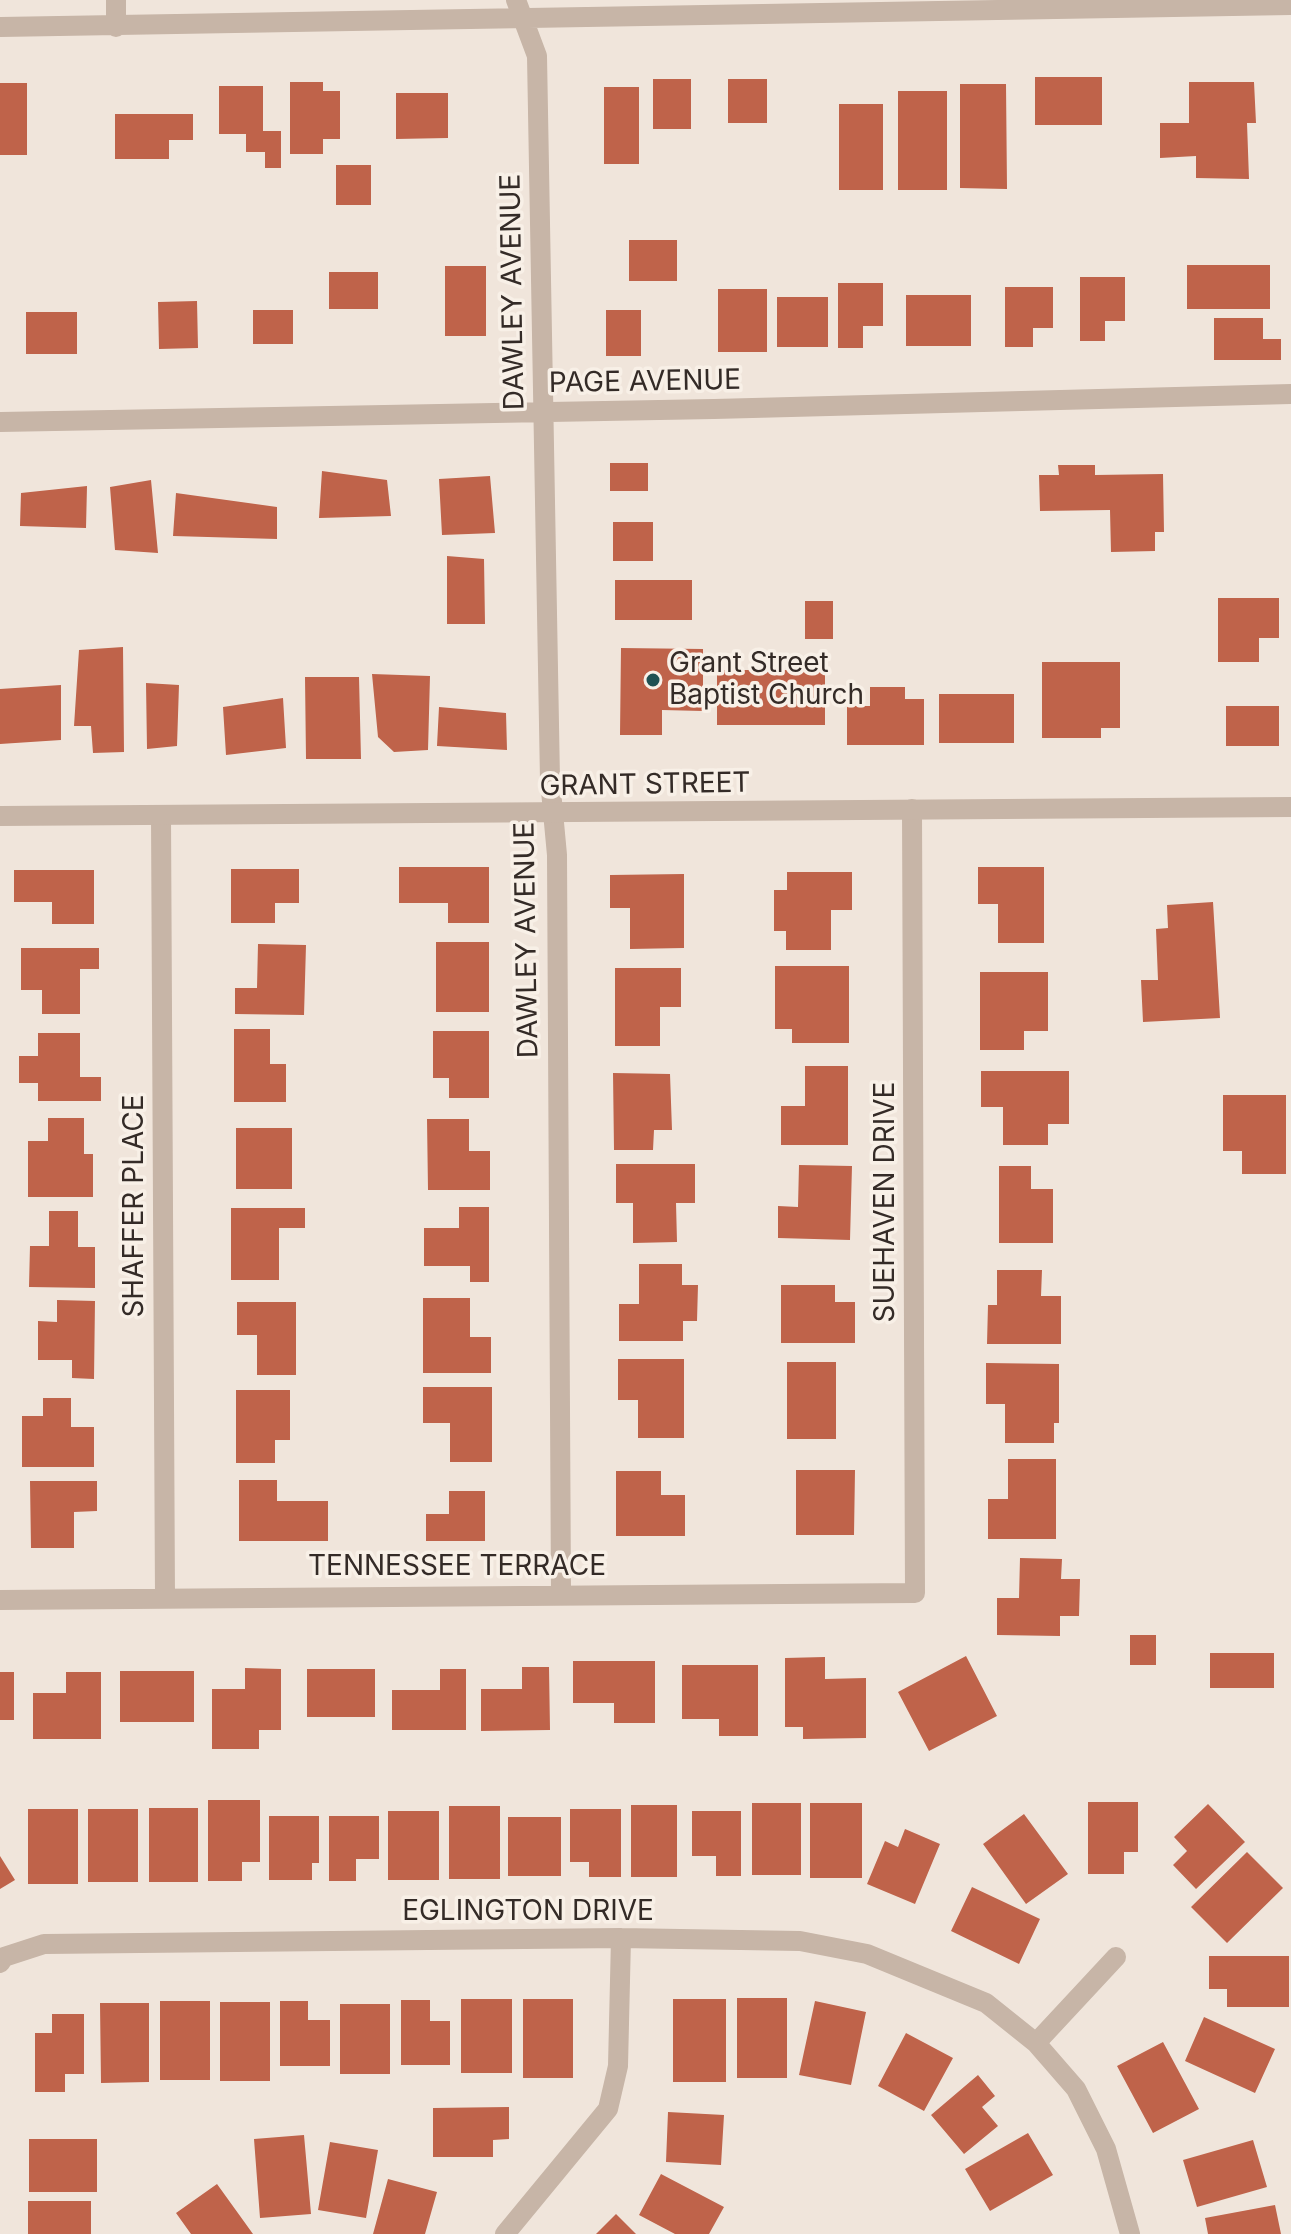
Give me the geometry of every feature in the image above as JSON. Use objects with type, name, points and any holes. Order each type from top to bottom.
[{"type":"street","points":[[116,0],[116,27]]},
{"type":"street","name":"DAWLEY AVENUE","points":[[516,0],[537,56],[542,412],[553,814],[557,855],[561,1594]]},
{"type":"street","points":[[0,27],[1291,5]]},
{"type":"street","name":"PAGE AVENUE","points":[[0,422],[1291,394]]},
{"type":"street","name":"GRANT STREET","points":[[0,816],[1291,807]]},
{"type":"street","name":"SUEHAVEN DRIVE","points":[[912,809],[915,1593]]},
{"type":"street","name":"SHAFFER PLACE","points":[[161,815],[165,1598]]},
{"type":"street","name":"TENNESSEE TERRACE","points":[[0,1600],[915,1593]]},
{"type":"street","points":[[505,2234],[608,2109],[618,2066],[621,1938]]},
{"type":"street","name":"EGLINGTON DRIVE","points":[[0,1963],[4,1957],[44,1944],[621,1938],[800,1941],[867,1954],[986,2003],[1036,2043],[1076,2089],[1106,2149],[1130,2234]]},
{"type":"street","points":[[1036,2043],[1116,1957]]},
{"type":"building","points":[[1035,77],[1102,77],[1102,125],[1035,125]]},
{"type":"building","points":[[653,79],[691,79],[691,129],[653,129]]},
{"type":"building","points":[[728,79],[767,79],[767,123],[728,123]]},
{"type":"building","points":[[290,82],[323,82],[323,91],[340,91],[340,139],[323,139],[323,154],[290,154]]},
{"type":"building","points":[[1189,82],[1254,82],[1256,123],[1247,123],[1249,179],[1196,178],[1196,156],[1160,158],[1160,123],[1189,123]]},
{"type":"building","points":[[0,83],[27,83],[27,155],[0,155]]},
{"type":"building","points":[[960,84],[1006,84],[1007,189],[960,188]]},
{"type":"building","points":[[219,86],[263,86],[263,131],[281,131],[281,168],[265,168],[265,152],[246,152],[246,134],[219,134]]},
{"type":"building","points":[[604,87],[639,87],[639,164],[604,164]]},
{"type":"building","points":[[898,91],[947,91],[947,190],[898,190]]},
{"type":"building","points":[[396,93],[448,93],[448,138],[396,139]]},
{"type":"building","points":[[839,104],[883,104],[883,190],[839,190]]},
{"type":"building","points":[[115,114],[193,114],[193,140],[169,140],[169,159],[115,159]]},
{"type":"building","points":[[336,165],[371,165],[371,205],[336,205]]},
{"type":"building","points":[[629,240],[677,240],[677,281],[629,281]]},
{"type":"building","points":[[1187,265],[1270,265],[1270,309],[1187,309]]},
{"type":"building","points":[[445,266],[486,266],[486,336],[445,336]]},
{"type":"building","points":[[329,272],[378,272],[378,309],[329,309]]},
{"type":"building","points":[[1080,277],[1125,277],[1125,321],[1105,321],[1105,341],[1080,341]]},
{"type":"building","points":[[838,283],[883,283],[883,326],[863,326],[863,348],[838,348]]},
{"type":"building","points":[[1005,287],[1053,287],[1053,328],[1033,328],[1033,347],[1005,347]]},
{"type":"building","points":[[718,289],[767,289],[767,352],[718,352]]},
{"type":"building","points":[[906,295],[971,295],[971,346],[906,346]]},
{"type":"building","points":[[777,297],[828,297],[828,347],[777,347]]},
{"type":"building","points":[[197,301],[198,348],[159,349],[158,302]]},
{"type":"building","points":[[253,310],[293,310],[293,344],[253,344]]},
{"type":"building","points":[[606,310],[641,310],[641,356],[606,356]]},
{"type":"building","points":[[26,312],[77,312],[77,354],[26,354]]},
{"type":"building","points":[[1214,318],[1263,318],[1263,339],[1281,339],[1281,360],[1214,360]]},
{"type":"building","points":[[610,463],[648,463],[648,491],[610,491]]},
{"type":"building","points":[[1058,465],[1095,465],[1095,475],[1163,474],[1164,532],[1155,532],[1155,551],[1111,552],[1110,510],[1040,511],[1039,475],[1059,475]]},
{"type":"building","points":[[322,471],[387,480],[391,516],[319,518]]},
{"type":"building","points":[[490,476],[495,533],[442,535],[439,479]]},
{"type":"building","points":[[151,480],[158,553],[115,550],[110,487]]},
{"type":"building","points":[[87,486],[86,528],[20,526],[21,493]]},
{"type":"building","points":[[176,493],[277,507],[277,539],[173,536]]},
{"type":"building","points":[[613,522],[653,522],[653,561],[613,561]]},
{"type":"building","points":[[447,556],[484,559],[485,624],[447,624]]},
{"type":"building","points":[[615,580],[692,580],[692,620],[615,620]]},
{"type":"building","points":[[1218,598],[1279,598],[1279,638],[1259,638],[1259,662],[1218,662]]},
{"type":"building","points":[[805,601],[833,601],[833,639],[805,639]]},
{"type":"building","points":[[123,647],[124,752],[93,753],[91,726],[74,726],[79,650]]},
{"type":"building","points":[[621,648],[703,649],[703,711],[662,710],[662,735],[620,735]]},
{"type":"building","points":[[1042,662],[1120,662],[1120,728],[1101,728],[1101,738],[1042,738]]},
{"type":"building","points":[[717,670],[825,670],[825,725],[717,725]]},
{"type":"building","points":[[372,674],[430,676],[428,750],[394,752],[378,737]]},
{"type":"building","points":[[305,677],[359,677],[361,759],[306,759]]},
{"type":"building","points":[[146,683],[179,685],[177,746],[147,749]]},
{"type":"building","points":[[61,685],[61,740],[0,744],[0,689]]},
{"type":"building","points":[[870,687],[905,687],[905,699],[924,699],[924,745],[847,745],[847,706],[870,706]]},
{"type":"building","points":[[939,694],[1014,694],[1014,743],[939,743]]},
{"type":"building","points":[[283,698],[286,748],[226,755],[223,707]]},
{"type":"building","points":[[1226,706],[1279,706],[1279,746],[1226,746]]},
{"type":"building","points":[[439,707],[506,713],[507,750],[437,746]]},
{"type":"building","points":[[399,867],[489,867],[489,923],[448,923],[448,903],[399,903]]},
{"type":"building","points":[[978,867],[1044,867],[1044,943],[998,943],[998,904],[978,904]]},
{"type":"building","points":[[231,869],[299,869],[299,903],[275,903],[275,923],[231,923]]},
{"type":"building","points":[[14,870],[94,870],[94,924],[52,924],[52,902],[14,902]]},
{"type":"building","points":[[787,872],[852,872],[852,910],[831,910],[831,950],[786,950],[786,931],[774,931],[774,890],[787,890]]},
{"type":"building","points":[[684,874],[684,948],[630,949],[630,908],[610,908],[610,875]]},
{"type":"building","points":[[1213,902],[1220,1018],[1143,1022],[1141,980],[1158,980],[1156,929],[1168,928],[1167,905]]},
{"type":"building","points":[[436,942],[489,942],[489,1012],[436,1012]]},
{"type":"building","points":[[258,944],[306,945],[304,1015],[235,1014],[235,988],[257,988]]},
{"type":"building","points":[[21,948],[99,948],[99,969],[80,969],[80,1014],[42,1014],[42,990],[21,990]]},
{"type":"building","points":[[775,966],[849,966],[849,1043],[792,1043],[792,1029],[775,1029]]},
{"type":"building","points":[[615,968],[681,968],[681,1007],[660,1007],[660,1046],[615,1046]]},
{"type":"building","points":[[980,972],[1048,972],[1048,1031],[1024,1031],[1024,1050],[980,1050]]},
{"type":"building","points":[[234,1029],[270,1029],[270,1064],[286,1064],[286,1102],[234,1102]]},
{"type":"building","points":[[433,1031],[489,1031],[489,1098],[449,1098],[449,1078],[433,1078]]},
{"type":"building","points":[[38,1033],[80,1033],[80,1077],[101,1077],[101,1101],[38,1101],[38,1083],[19,1083],[19,1056],[38,1056]]},
{"type":"building","points":[[805,1066],[848,1066],[848,1145],[781,1145],[781,1106],[805,1106]]},
{"type":"building","points":[[981,1071],[1069,1071],[1069,1124],[1048,1124],[1048,1145],[1003,1145],[1003,1107],[981,1107]]},
{"type":"building","points":[[613,1073],[670,1074],[672,1130],[654,1130],[653,1150],[614,1150]]},
{"type":"building","points":[[1223,1095],[1286,1095],[1286,1174],[1242,1174],[1242,1151],[1223,1151]]},
{"type":"building","points":[[48,1118],[84,1118],[84,1154],[93,1154],[93,1197],[28,1197],[28,1141],[48,1141]]},
{"type":"building","points":[[427,1119],[469,1119],[469,1151],[490,1151],[490,1190],[428,1190]]},
{"type":"building","points":[[236,1128],[292,1128],[292,1189],[236,1189]]},
{"type":"building","points":[[616,1164],[695,1164],[695,1203],[676,1203],[677,1242],[633,1243],[633,1203],[616,1203]]},
{"type":"building","points":[[799,1165],[852,1166],[850,1240],[778,1238],[778,1206],[798,1207]]},
{"type":"building","points":[[999,1166],[1031,1166],[1031,1189],[1053,1189],[1053,1243],[999,1243]]},
{"type":"building","points":[[459,1207],[489,1207],[489,1282],[470,1282],[470,1266],[424,1266],[424,1228],[459,1228]]},
{"type":"building","points":[[231,1208],[305,1208],[305,1228],[279,1228],[279,1280],[231,1280]]},
{"type":"building","points":[[49,1211],[78,1211],[78,1247],[95,1247],[95,1288],[29,1287],[30,1246],[49,1246]]},
{"type":"building","points":[[639,1264],[682,1264],[682,1285],[698,1285],[697,1321],[683,1321],[683,1341],[619,1341],[619,1304],[639,1304]]},
{"type":"building","points":[[997,1270],[1042,1270],[1041,1296],[1061,1296],[1061,1344],[987,1344],[988,1305],[997,1305]]},
{"type":"building","points":[[781,1285],[835,1285],[835,1302],[855,1302],[855,1343],[781,1343]]},
{"type":"building","points":[[423,1298],[470,1298],[470,1337],[491,1337],[491,1373],[423,1373]]},
{"type":"building","points":[[57,1300],[95,1301],[94,1379],[72,1378],[72,1360],[38,1360],[38,1321],[57,1322]]},
{"type":"building","points":[[237,1302],[296,1302],[296,1375],[257,1375],[257,1335],[237,1335]]},
{"type":"building","points":[[618,1359],[684,1359],[684,1438],[638,1438],[638,1400],[618,1400]]},
{"type":"building","points":[[787,1362],[836,1362],[836,1439],[787,1439]]},
{"type":"building","points":[[986,1363],[1059,1364],[1059,1423],[1054,1423],[1054,1443],[1005,1443],[1005,1404],[986,1404]]},
{"type":"building","points":[[423,1387],[492,1387],[492,1462],[450,1462],[450,1423],[423,1423]]},
{"type":"building","points":[[236,1390],[290,1390],[290,1440],[275,1440],[275,1463],[236,1463]]},
{"type":"building","points":[[43,1398],[71,1398],[71,1427],[94,1427],[94,1467],[22,1467],[22,1416],[43,1416]]},
{"type":"building","points":[[1008,1459],[1056,1459],[1056,1539],[988,1539],[988,1499],[1008,1499]]},
{"type":"building","points":[[796,1470],[855,1470],[854,1535],[796,1535]]},
{"type":"building","points":[[616,1471],[661,1471],[661,1495],[685,1495],[685,1536],[616,1536]]},
{"type":"building","points":[[239,1480],[277,1480],[277,1501],[328,1501],[328,1541],[239,1541]]},
{"type":"building","points":[[30,1481],[97,1481],[97,1511],[74,1512],[74,1548],[31,1548]]},
{"type":"building","points":[[449,1491],[485,1491],[485,1541],[426,1541],[426,1514],[449,1514]]},
{"type":"building","points":[[1020,1558],[1062,1559],[1061,1579],[1080,1579],[1079,1616],[1060,1616],[1060,1636],[997,1635],[997,1598],[1019,1598]]},
{"type":"building","points":[[1130,1635],[1156,1635],[1156,1665],[1130,1665]]},
{"type":"building","points":[[1210,1653],[1274,1653],[1274,1688],[1210,1688]]},
{"type":"building","points":[[966,1656],[997,1716],[929,1751],[898,1692]]},
{"type":"building","points":[[825,1657],[825,1679],[866,1678],[866,1738],[803,1739],[803,1727],[785,1727],[785,1658]]},
{"type":"building","points":[[573,1661],[655,1661],[655,1723],[614,1723],[614,1703],[573,1703]]},
{"type":"building","points":[[682,1665],[758,1665],[758,1736],[719,1736],[719,1719],[682,1719]]},
{"type":"building","points":[[522,1667],[549,1667],[550,1730],[481,1731],[481,1689],[522,1689]]},
{"type":"building","points":[[245,1668],[281,1669],[281,1730],[259,1730],[259,1749],[212,1749],[212,1689],[245,1689]]},
{"type":"building","points":[[307,1669],[375,1669],[375,1717],[307,1717]]},
{"type":"building","points":[[440,1669],[466,1669],[466,1730],[392,1730],[392,1690],[440,1690]]},
{"type":"building","points":[[120,1671],[194,1671],[194,1722],[120,1722]]},
{"type":"building","points":[[0,1672],[14,1672],[14,1720],[0,1720]]},
{"type":"building","points":[[66,1672],[101,1672],[101,1739],[33,1739],[33,1693],[66,1693]]},
{"type":"building","points":[[208,1800],[260,1800],[260,1862],[242,1862],[242,1881],[208,1881]]},
{"type":"building","points":[[1088,1802],[1138,1802],[1138,1852],[1124,1852],[1124,1874],[1088,1874]]},
{"type":"building","points":[[752,1803],[801,1803],[801,1875],[752,1875]]},
{"type":"building","points":[[810,1803],[862,1803],[862,1878],[810,1878]]},
{"type":"building","points":[[1208,1804],[1245,1842],[1196,1889],[1173,1865],[1187,1851],[1174,1837]]},
{"type":"building","points":[[631,1805],[677,1805],[677,1877],[631,1877]]},
{"type":"building","points":[[449,1806],[500,1806],[500,1879],[449,1879]]},
{"type":"building","points":[[149,1808],[198,1808],[198,1882],[149,1882]]},
{"type":"building","points":[[28,1809],[78,1809],[78,1884],[28,1884]]},
{"type":"building","points":[[88,1809],[138,1809],[138,1882],[88,1882]]},
{"type":"building","points":[[570,1809],[621,1809],[621,1877],[589,1877],[589,1862],[570,1862]]},
{"type":"building","points":[[388,1811],[439,1811],[439,1880],[388,1880]]},
{"type":"building","points":[[692,1811],[741,1811],[741,1876],[716,1876],[716,1856],[692,1856]]},
{"type":"building","points":[[1024,1814],[1068,1874],[1026,1904],[983,1844]]},
{"type":"building","points":[[269,1816],[319,1816],[319,1863],[312,1863],[312,1880],[269,1880]]},
{"type":"building","points":[[329,1816],[379,1816],[379,1859],[356,1859],[356,1881],[329,1881]]},
{"type":"building","points":[[508,1817],[561,1817],[561,1876],[508,1876]]},
{"type":"building","points":[[905,1829],[940,1844],[915,1904],[867,1884],[885,1841],[898,1847]]},
{"type":"building","points":[[1247,1852],[1283,1888],[1227,1943],[1191,1907]]},
{"type":"building","points":[[0,1856],[15,1880],[0,1889]]},
{"type":"building","points":[[972,1887],[1040,1919],[1019,1964],[951,1931]]},
{"type":"building","points":[[1209,1956],[1289,1956],[1289,2007],[1227,2007],[1227,1989],[1209,1989]]},
{"type":"building","points":[[737,1998],[787,1998],[787,2078],[737,2078]]},
{"type":"building","points":[[461,1999],[512,1999],[512,2073],[461,2073]]},
{"type":"building","points":[[523,1999],[573,1999],[573,2078],[523,2078]]},
{"type":"building","points":[[673,1999],[726,1999],[726,2082],[673,2082]]},
{"type":"building","points":[[401,2000],[430,2000],[430,2021],[450,2021],[450,2065],[401,2065]]},
{"type":"building","points":[[160,2001],[210,2001],[210,2080],[160,2080]]},
{"type":"building","points":[[280,2001],[308,2001],[308,2020],[330,2020],[330,2066],[280,2066]]},
{"type":"building","points":[[815,2001],[866,2012],[851,2085],[799,2075]]},
{"type":"building","points":[[220,2002],[270,2002],[270,2081],[220,2081]]},
{"type":"building","points":[[100,2003],[149,2003],[149,2082],[101,2083]]},
{"type":"building","points":[[340,2004],[390,2004],[390,2074],[340,2074]]},
{"type":"building","points":[[52,2014],[84,2014],[84,2074],[65,2074],[65,2092],[35,2092],[35,2033],[52,2033]]},
{"type":"building","points":[[1204,2017],[1275,2049],[1255,2093],[1185,2061]]},
{"type":"building","points":[[906,2033],[953,2058],[924,2111],[878,2086]]},
{"type":"building","points":[[1163,2042],[1199,2109],[1153,2133],[1117,2066]]},
{"type":"building","points":[[978,2075],[995,2096],[982,2107],[998,2126],[964,2154],[931,2115]]},
{"type":"building","points":[[509,2107],[509,2139],[493,2140],[493,2157],[433,2157],[433,2108]]},
{"type":"building","points":[[668,2112],[724,2115],[721,2165],[666,2162]]},
{"type":"building","points":[[1028,2133],[1053,2175],[990,2211],[965,2169]]},
{"type":"building","points":[[304,2135],[311,2214],[260,2218],[254,2139]]},
{"type":"building","points":[[29,2139],[97,2139],[97,2192],[29,2192]]},
{"type":"building","points":[[1253,2140],[1267,2187],[1197,2207],[1183,2160]]},
{"type":"building","points":[[330,2142],[378,2150],[366,2218],[318,2210]]},
{"type":"building","points":[[661,2174],[724,2207],[709,2234],[675,2234],[639,2215]]},
{"type":"building","points":[[388,2179],[437,2192],[425,2234],[373,2234]]},
{"type":"building","points":[[217,2184],[253,2234],[191,2234],[176,2213]]},
{"type":"building","points":[[28,2201],[91,2201],[91,2234],[28,2234]]},
{"type":"building","points":[[1275,2205],[1281,2234],[1208,2234],[1205,2218]]},
{"type":"building","points":[[616,2214],[636,2234],[596,2234]]},
{"type":"place","name":"Grant Street Baptist Church","points":[[653,680]]}]
